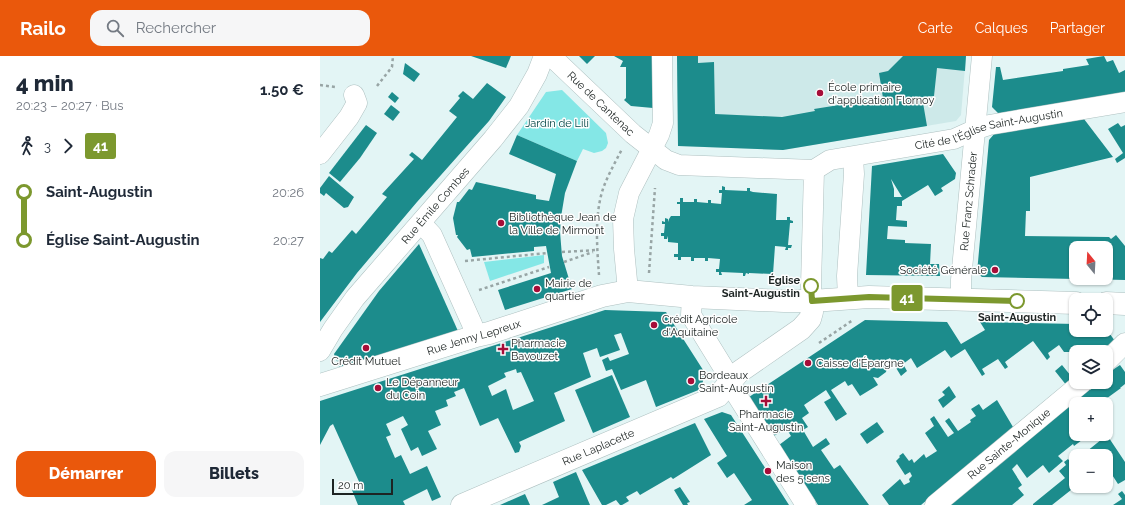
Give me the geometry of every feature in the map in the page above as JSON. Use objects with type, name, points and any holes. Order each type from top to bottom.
[{"type":"street","name":"Rue Émile Combes","points":[[320,351],[333,329],[355,298],[520,106],[537,74],[544,56]]},
{"type":"street","name":"Rue de Cantenac","points":[[551,56],[633,134],[666,160],[679,165],[814,170]]},
{"type":"street","points":[[628,291],[623,219],[629,192],[659,135],[663,123],[662,56]]},
{"type":"street","name":"Rue Franz Schrader","points":[[961,300],[961,280],[982,56]]},
{"type":"street","points":[[320,154],[353,110],[357,103],[354,95]]},
{"type":"street","name":"Cité de l'Église Saint-Augustin","points":[[814,170],[830,160],[954,139],[989,125],[1125,102]]},
{"type":"street","points":[[848,299],[847,276],[854,174],[853,157]]},
{"type":"street","points":[[812,301],[811,286],[814,170]]},
{"type":"street","points":[[421,223],[432,235],[460,296],[476,336]]},
{"type":"street","name":"Rue Jenny Lepreux","points":[[320,385],[476,336],[489,334],[602,296],[628,291],[692,297],[784,301],[812,301],[869,297],[1069,303]]},
{"type":"street","points":[[692,297],[691,315],[723,367],[730,383],[806,505]]},
{"type":"street","name":"Rue Laplacette","points":[[462,505],[718,396],[740,372],[801,329],[810,319],[812,312],[812,301]]},
{"type":"street","points":[[1113,303],[1125,304]]},
{"type":"street","points":[[1113,355],[1125,343]]},
{"type":"street","name":"Rue Sainte-Monique","points":[[935,505],[1075,389]]},
{"type":"path","points":[[378,86],[392,67],[393,56]]},
{"type":"path","points":[[562,252],[597,250],[564,262]]},
{"type":"path","points":[[444,263],[547,253]]},
{"type":"path","points":[[460,296],[550,267]]},
{"type":"shaded area","name":"École primaire d'application Flornoy","points":[[677,56],[966,56],[961,115],[956,121],[783,150],[678,146]]},
{"type":"green space","name":"Jardin de Lili","points":[[562,90],[606,133],[608,143],[606,148],[602,151],[594,153],[583,149],[577,161],[517,135],[546,92]]},
{"type":"green space","points":[[544,255],[544,263],[490,281],[484,262]]},
{"type":"building","points":[[471,56],[511,56],[506,68]]},
{"type":"building","points":[[579,56],[595,56],[587,64]]},
{"type":"building","points":[[614,56],[653,56],[653,108],[631,106],[624,100],[626,98],[626,67],[620,67],[623,61]]},
{"type":"building","points":[[677,56],[698,56],[698,63],[714,62],[715,114],[782,117],[815,111],[814,109],[883,98],[879,73],[888,71],[903,56],[966,56],[965,71],[937,68],[934,96],[922,97],[927,126],[783,150],[678,146]]},
{"type":"building","points":[[1104,56],[1107,62],[1113,60],[1119,73],[1125,70],[1125,93],[999,114],[992,107],[996,67],[1000,67],[1003,80],[1063,71],[1063,69],[1089,65],[1086,59]]},
{"type":"building","points":[[405,63],[420,74],[414,82],[403,74]]},
{"type":"building","points":[[487,83],[506,97],[489,121],[417,202],[357,273],[320,322],[320,258],[323,259],[329,251],[332,253],[352,230],[356,234],[387,197],[382,194],[414,159],[409,155],[412,152],[422,160],[457,117],[449,111],[460,98],[458,96],[463,91],[473,99]]},
{"type":"building","points":[[392,92],[399,98],[395,103],[388,97]]},
{"type":"building","points":[[391,105],[400,112],[393,121],[384,114]]},
{"type":"building","points":[[1084,119],[1113,157],[1030,177],[1030,211],[1026,211],[1025,236],[1023,236],[1109,237],[1111,239],[1116,235],[1125,246],[1125,280],[1113,280],[1113,241],[1069,241],[1069,279],[982,277],[977,273],[989,140],[995,133]]},
{"type":"building","points":[[1118,123],[1121,127],[1125,125],[1125,158],[1117,163],[1115,159],[1123,153],[1108,129]]},
{"type":"building","points":[[366,125],[377,133],[360,158],[340,182],[329,173]]},
{"type":"building","points":[[517,135],[577,161],[565,193],[560,232],[562,256],[572,289],[505,310],[498,290],[551,273],[546,246],[534,247],[534,251],[472,257],[470,249],[467,250],[457,237],[458,235],[456,235],[453,218],[457,202],[459,202],[469,189],[472,190],[476,182],[536,195],[536,199],[549,201],[556,174],[509,154]]},
{"type":"building","points":[[943,154],[956,173],[955,179],[941,188],[943,191],[935,196],[928,185],[902,201],[902,206],[897,206],[896,220],[907,221],[907,227],[888,226],[887,239],[905,240],[905,243],[931,244],[930,264],[939,264],[940,276],[866,275],[872,166]],"holes":[[[891,179],[902,197],[894,197],[894,189]]]},
{"type":"building","points":[[329,176],[354,197],[348,207],[344,208],[326,193],[324,196],[320,193],[320,188]]},
{"type":"building","name":"Église Saint-Augustin","points":[[722,186],[725,187],[725,190],[747,191],[747,188],[750,188],[750,191],[753,192],[777,194],[776,220],[787,220],[787,217],[790,217],[790,220],[793,221],[793,223],[790,223],[788,245],[792,245],[791,248],[785,250],[786,247],[775,246],[773,274],[746,273],[745,276],[743,276],[743,273],[721,272],[722,275],[719,275],[719,272],[716,272],[716,269],[719,269],[720,259],[708,258],[708,261],[705,261],[705,258],[694,258],[694,261],[691,261],[691,257],[681,257],[681,260],[678,260],[678,257],[674,257],[674,254],[678,254],[678,243],[668,242],[668,236],[667,239],[664,239],[664,236],[661,236],[661,233],[664,233],[665,224],[662,224],[662,221],[665,222],[665,218],[668,219],[668,222],[671,216],[680,216],[680,204],[677,204],[677,202],[680,202],[680,198],[683,198],[683,202],[694,202],[694,199],[697,199],[697,202],[708,203],[708,200],[711,200],[711,203],[721,204],[722,193],[719,193],[719,190],[722,190]]},
{"type":"building","points":[[419,244],[458,331],[340,369],[334,354],[379,291]]},
{"type":"building","points":[[605,310],[666,312],[705,373],[701,389],[656,407],[646,380],[621,390],[612,369],[606,371],[602,360],[608,357],[610,361],[629,354],[621,333],[614,335],[620,350],[600,357],[597,348],[583,353],[591,377],[554,393],[565,421],[519,442],[521,446],[519,452],[515,453],[498,418],[480,426],[464,388],[454,392],[456,396],[446,400],[448,406],[435,411],[441,425],[428,431],[437,449],[422,456],[418,447],[411,451],[401,429],[408,425],[403,416],[386,424],[391,435],[386,437],[395,458],[401,455],[410,474],[427,466],[441,497],[432,501],[427,489],[403,501],[405,505],[358,505],[352,490],[361,486],[333,424],[330,426],[320,445],[320,401]],"holes":[[[516,369],[517,373],[521,372],[534,401],[513,410],[506,389],[492,396],[488,386],[506,377],[504,373]]]},
{"type":"building","points":[[865,320],[947,322],[961,344],[985,330],[980,322],[1069,324],[1069,337],[1112,337],[1115,341],[1110,345],[1069,345],[1069,352],[1064,352],[1059,345],[1048,353],[1050,357],[1047,360],[1033,341],[1005,362],[1008,367],[1005,369],[998,359],[982,369],[985,374],[982,376],[965,349],[951,358],[945,350],[917,368],[911,358],[903,364],[907,371],[901,376],[890,358],[883,362],[887,368],[886,372],[878,378],[873,377],[878,385],[860,396],[852,384],[848,386],[845,381],[831,390],[847,414],[836,421],[824,402],[831,398],[826,390],[804,405],[809,413],[802,418],[808,427],[803,430],[813,447],[826,438],[830,444],[821,450],[834,469],[840,465],[869,505],[818,505],[779,445],[791,436],[786,428],[774,436],[749,397]]},
{"type":"building","points":[[1062,365],[1069,374],[1069,384],[1067,386],[1055,371]]},
{"type":"building","points":[[1120,365],[1125,372],[1125,384],[1121,388],[1109,397],[1076,397],[1086,389],[1113,389],[1113,370]]},
{"type":"building","points":[[612,375],[630,417],[593,433],[575,390]]},
{"type":"building","points":[[949,386],[956,397],[943,408],[938,400],[945,395],[942,392]]},
{"type":"building","points":[[997,400],[1013,427],[921,505],[889,505],[882,495],[900,479],[904,485],[910,482],[909,479],[912,476],[910,472],[905,475],[896,461],[900,457],[899,456],[903,453],[909,461],[912,459],[914,463],[924,454],[926,458],[937,451],[925,433],[934,426],[930,419],[934,416],[948,437],[954,433],[945,421],[949,418],[958,431],[971,422],[970,420],[976,416],[971,409],[979,404],[983,410]]},
{"type":"building","points":[[1069,403],[1069,441],[1081,441],[1074,446],[1073,444],[1058,456],[1063,461],[1049,473],[1043,465],[1027,478],[1017,464],[1012,469],[1022,485],[1018,488],[1024,495],[1012,505],[948,505]]},
{"type":"building","points":[[722,412],[731,415],[789,505],[744,505],[752,500],[734,473],[727,478],[717,463],[727,456],[704,419]]},
{"type":"building","points":[[877,422],[884,432],[867,444],[860,434]]},
{"type":"building","points":[[695,423],[711,455],[673,479],[671,477],[640,495],[637,491],[626,497],[629,501],[622,505],[620,505],[616,500],[606,505],[602,505],[582,470]]},
{"type":"building","points":[[1100,441],[1111,441],[1125,462],[1125,480],[1118,484],[1113,476],[1113,449],[1090,449]]},
{"type":"building","points":[[1068,459],[1069,460],[1069,492],[1052,505],[1033,505],[1065,478],[1059,471],[1066,465],[1064,462]]},
{"type":"building","points":[[576,472],[590,505],[542,505],[559,497],[553,482]]},
{"type":"building","points":[[680,487],[690,502],[687,503],[688,505],[683,505],[674,490]]},
{"type":"building","points":[[1122,491],[1125,495],[1125,505],[1113,505],[1122,499],[1118,494]]},
{"type":"building","points":[[525,494],[530,505],[500,505]]},
{"type":"bus line","name":"41","points":[[811,286],[812,301],[869,297],[1017,301]]},
{"type":"place","name":"École primaire d'application Flornoy","points":[[820,93]]},
{"type":"place","name":"Bibliothèque Jean de la Ville de Mirmont","points":[[501,223]]},
{"type":"place","name":"Société Générale","points":[[995,270]]},
{"type":"place","name":"Église Saint-Augustin","points":[[811,286]]},
{"type":"place","name":"Mairie de quartier","points":[[537,289]]},
{"type":"place","name":"Saint-Augustin","points":[[1017,301]]},
{"type":"place","name":"Crédit Agricole d'Aquitaine","points":[[654,325]]},
{"type":"place","name":"Crédit Mutuel","points":[[366,348]]},
{"type":"place","name":"Pharmacie Bavouzet","points":[[503,349]]},
{"type":"place","name":"Caisse d'Épargne","points":[[808,363]]},
{"type":"place","name":"Bordeaux Saint-Augustin","points":[[691,381]]},
{"type":"place","name":"Le Dépanneur du Coin","points":[[378,388]]},
{"type":"place","name":"Pharmacie Saint-Augustin","points":[[766,401]]},
{"type":"place","name":"Maison des 5 sens","points":[[768,471]]}]
